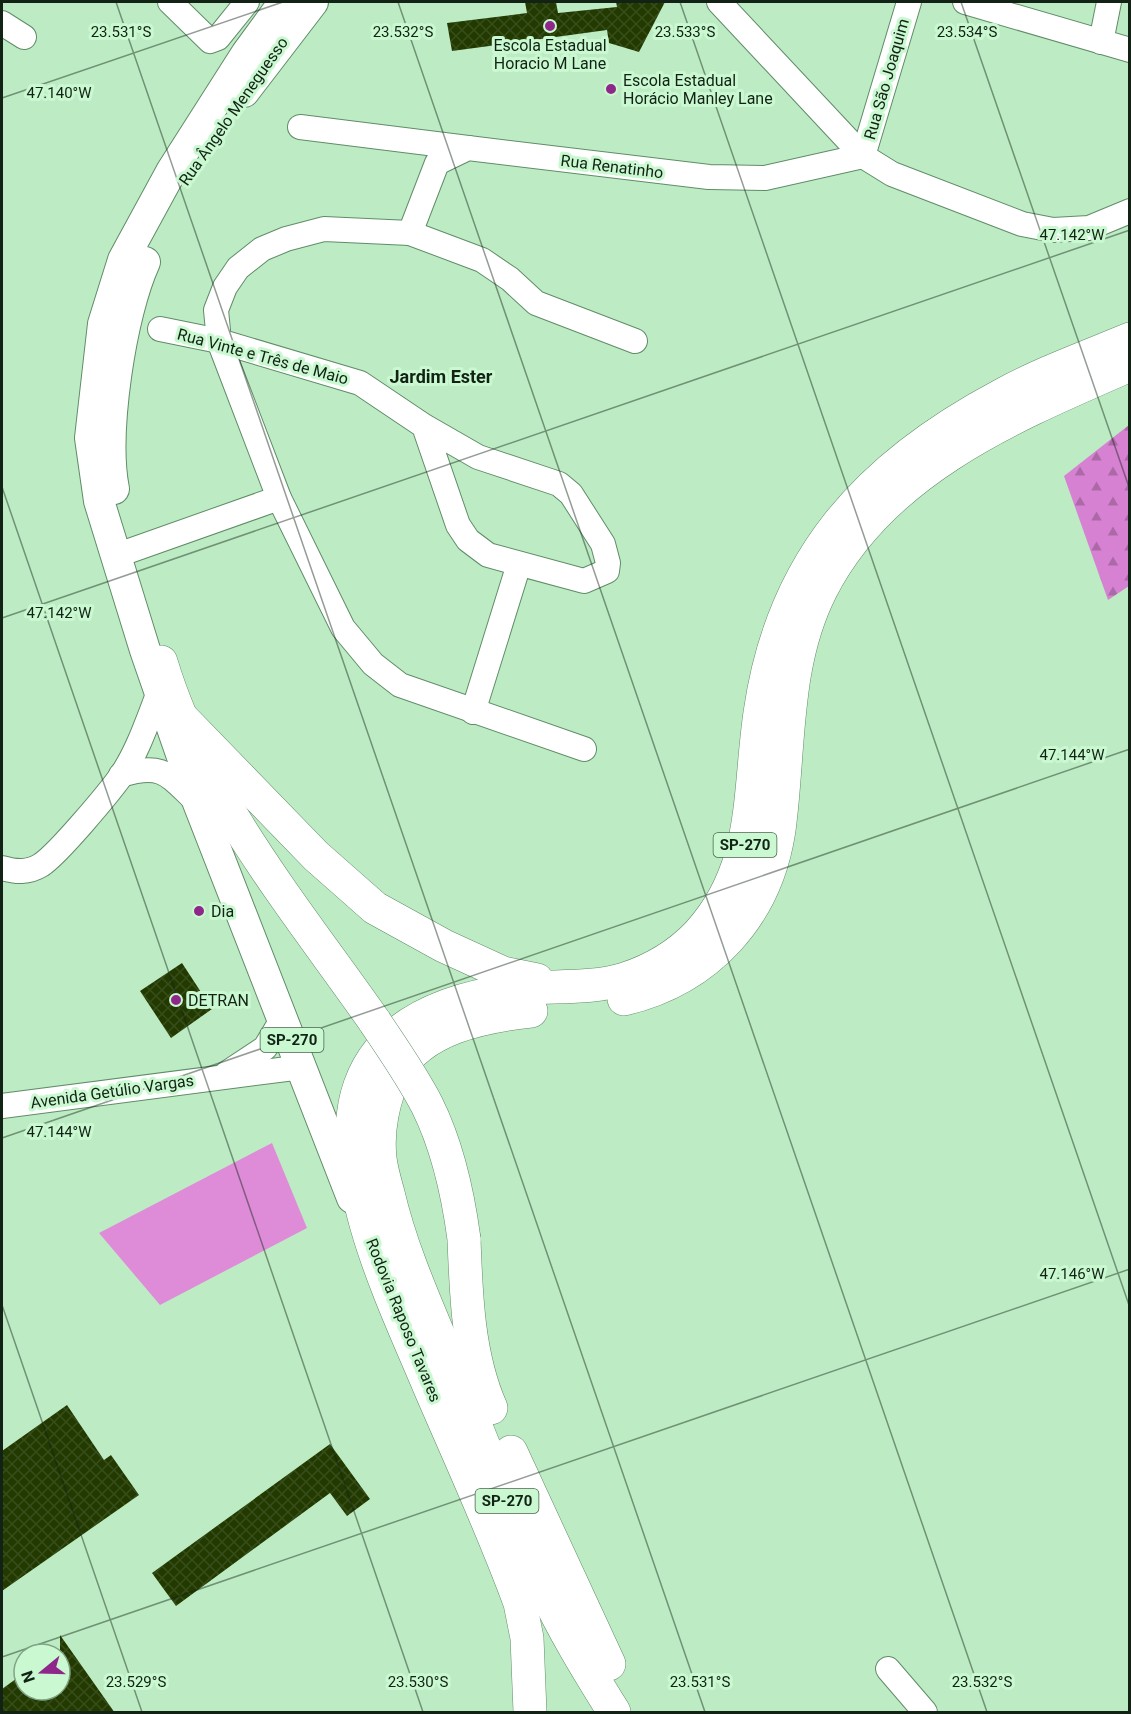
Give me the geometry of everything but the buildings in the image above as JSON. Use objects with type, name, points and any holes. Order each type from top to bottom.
[{"type":"highway","name":"Rodovia Raposo Tavares","points":[[530,1713],[527,1638],[520,1603],[384,1278],[361,1204],[354,1149],[357,1096],[380,1048],[411,1023],[458,1000],[495,992],[594,985],[624,979],[649,969],[675,954],[696,936],[719,907],[735,878],[745,844],[760,712],[776,637],[793,595],[837,523],[866,490],[950,425],[1005,393],[1130,339]]},
{"type":"highway","name":"Rodovia Raposo Tavares","points":[[614,1713],[582,1661],[543,1587],[417,1281],[392,1211],[380,1159],[380,1129],[396,1073],[416,1050],[444,1032],[499,1014],[609,1003],[641,995],[673,983],[703,964],[732,937],[754,904],[769,868],[778,831],[792,681],[803,635],[821,590],[847,550],[881,508],[930,468],[985,432],[1130,365]]},
{"type":"highway","points":[[160,677],[184,720],[200,759],[240,828],[375,1022],[431,1115],[454,1181],[464,1239],[472,1339],[477,1369],[488,1400],[630,1713]]},
{"type":"highway","points":[[184,720],[316,856],[375,908],[444,946],[503,973],[568,986]]},
{"type":"main road","name":"Rua Ângelo Meneguesso","points":[[160,677],[122,554],[99,501],[90,438],[103,324],[123,260],[172,170],[246,54],[300,6]]},
{"type":"main road","name":"Rua Ângelo Meneguesso","points":[[122,554],[140,637],[160,677]]},
{"type":"main road","points":[[160,677],[198,803]]},
{"type":"main road","name":"SP-270","points":[[198,803],[384,1278]]},
{"type":"street","points":[[170,2],[210,41],[218,38],[247,2]]},
{"type":"street","points":[[719,2],[863,156],[892,174],[1022,224],[1053,230],[1089,228],[1130,211]]},
{"type":"street","name":"Rua São Joaquim","points":[[863,156],[909,2]]},
{"type":"street","points":[[965,2],[1130,50]]},
{"type":"street","points":[[1101,42],[1109,2]]},
{"type":"street","points":[[2,23],[24,37]]},
{"type":"street","name":"Rua Renatinho","points":[[300,127],[709,177],[765,178],[863,156]]},
{"type":"street","points":[[410,233],[437,163],[468,148]]},
{"type":"street","points":[[584,749],[400,685],[373,664],[343,628],[279,498],[219,341],[216,310],[225,286],[238,268],[262,249],[285,239],[324,229],[410,233],[482,260],[544,306],[634,341]]},
{"type":"street","name":"Rua Vinte e Três de Maio","points":[[160,329],[219,341],[360,383],[424,426],[478,457],[498,466],[537,476],[565,489],[571,494],[603,544],[608,563],[607,571],[584,581],[488,555],[468,540],[458,525],[424,426]]},
{"type":"street","points":[[122,554],[279,498]]},
{"type":"street","points":[[473,712],[519,564]]},
{"type":"street","points":[[2,868],[17,872],[42,865],[121,776],[139,743],[160,677]]},
{"type":"street","points":[[121,776],[146,768],[158,770],[167,774],[198,803]]},
{"type":"street","name":"Avenida Getúlio Vargas","points":[[222,1076],[265,1048],[283,1018]]},
{"type":"street","name":"Avenida Getúlio Vargas","points":[[2,1106],[302,1066]]},
{"type":"street","points":[[888,1669],[925,1713]]},
{"type":"shaded area","points":[[272,1143],[307,1228],[160,1305],[99,1233]]},
{"type":"green space","points":[[1129,425],[1129,586],[1108,600],[1064,476]]},
{"type":"place","name":"Escola Estadual Horacio M Lane","points":[[550,26]]},
{"type":"place","name":"Escola Estadual Horácio Manley Lane","points":[[611,89]]},
{"type":"place","name":"Dia","points":[[199,911]]},
{"type":"place","name":"DETRAN","points":[[176,1000]]},
{"type":"district","name":"Jardim Ester","points":[[441,377]]}]
